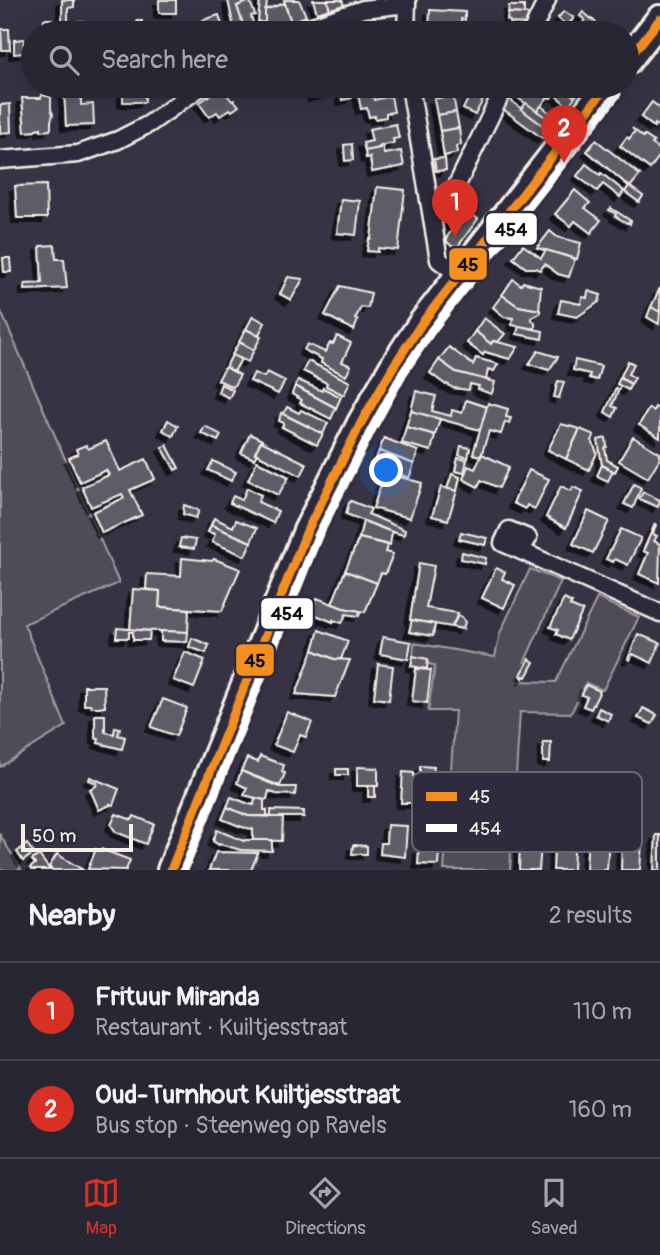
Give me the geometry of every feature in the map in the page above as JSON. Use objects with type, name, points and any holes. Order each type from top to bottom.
[{"type":"main road","points":[[639,46],[660,19]]},
{"type":"main road","points":[[171,870],[307,530],[361,423],[422,323],[598,98]]},
{"type":"street","points":[[537,21],[547,0]]},
{"type":"street","points":[[327,21],[363,9],[407,2],[406,21]]},
{"type":"street","points":[[0,160],[78,154],[118,140],[149,124],[185,98]]},
{"type":"street","points":[[412,98],[439,260],[459,275]]},
{"type":"street","points":[[433,218],[453,193],[499,98]]},
{"type":"street","points":[[521,551],[660,613]]},
{"type":"shaded area","points":[[0,309],[119,583],[24,624],[66,726],[0,767]]},
{"type":"shaded area","points":[[530,569],[561,581],[516,681],[556,682],[597,598],[639,617],[603,690],[586,683],[571,713],[520,712],[516,772],[451,772],[455,711],[428,711],[435,666],[413,658],[414,643],[495,657],[500,633]]},
{"type":"shaded area","points":[[0,835],[21,869],[20,870],[0,870]]},
{"type":"shaded area","points":[[445,852],[511,852],[510,870],[444,870]]},
{"type":"building","points":[[62,0],[74,0],[74,7],[68,8],[68,21],[62,21]]},
{"type":"building","points":[[159,0],[176,0],[176,13],[159,13]]},
{"type":"building","points":[[228,0],[246,0],[246,3],[237,6],[242,21],[232,21]]},
{"type":"building","points":[[260,0],[267,0],[265,21],[258,21]]},
{"type":"building","points":[[284,0],[299,0],[306,16],[291,21]]},
{"type":"building","points":[[313,0],[327,0],[330,9],[317,13]]},
{"type":"building","points":[[327,0],[342,0],[344,5],[330,9]]},
{"type":"building","points":[[250,1],[255,15],[251,16],[252,21],[242,21],[237,6]]},
{"type":"building","points":[[284,3],[291,21],[265,21],[265,10]]},
{"type":"building","points":[[509,6],[524,6],[524,14],[508,13]]},
{"type":"building","points":[[430,10],[465,12],[465,20],[430,21]]},
{"type":"building","points":[[564,11],[574,18],[571,21],[561,21],[558,18]]},
{"type":"building","points":[[583,12],[594,21],[584,21],[580,16]]},
{"type":"building","points":[[508,13],[529,14],[526,21],[507,20]]},
{"type":"building","points":[[219,15],[221,21],[203,21]]},
{"type":"building","points":[[1,29],[9,29],[10,50],[2,50]]},
{"type":"building","points":[[21,39],[21,53],[14,54],[14,40]]},
{"type":"building","points":[[22,98],[51,98],[53,114],[50,130],[41,131],[41,128],[25,132]]},
{"type":"building","points":[[65,98],[81,98],[81,105],[93,104],[94,125],[66,126]]},
{"type":"building","points":[[123,98],[145,98],[145,102],[123,102]]},
{"type":"building","points":[[206,98],[230,98],[239,106],[220,116],[217,112],[209,117],[199,103]]},
{"type":"building","points":[[359,98],[391,98],[394,112],[375,119],[375,116],[369,117],[367,108],[361,109]]},
{"type":"building","points":[[454,98],[456,112],[437,115],[434,99]]},
{"type":"building","points":[[468,98],[483,100],[475,115],[463,109]]},
{"type":"building","points":[[518,98],[547,98],[537,111]]},
{"type":"building","points":[[559,98],[574,98],[568,106]]},
{"type":"building","points":[[509,99],[549,130],[542,138],[503,109]]},
{"type":"building","points":[[652,102],[660,108],[660,127],[655,124],[654,127],[641,117]]},
{"type":"building","points":[[526,103],[554,123],[549,130],[521,109]]},
{"type":"building","points":[[10,104],[11,132],[0,133],[0,105]]},
{"type":"building","points":[[541,106],[557,118],[554,123],[537,111]]},
{"type":"building","points":[[456,112],[459,128],[440,131],[437,115]]},
{"type":"building","points":[[396,124],[399,138],[393,139],[394,143],[365,151],[363,143],[372,141],[369,129]]},
{"type":"building","points":[[459,128],[461,145],[456,146],[457,153],[444,156],[440,131]]},
{"type":"building","points":[[632,128],[654,142],[652,144],[660,150],[660,155],[650,169],[620,146],[635,131]]},
{"type":"building","points":[[596,140],[640,175],[630,187],[587,151]]},
{"type":"building","points":[[352,144],[353,160],[345,161],[344,145]]},
{"type":"building","points":[[382,145],[384,154],[401,151],[404,166],[372,172],[370,157],[366,158],[365,151],[380,148]]},
{"type":"building","points":[[445,158],[446,170],[436,171],[434,159]]},
{"type":"building","points":[[586,164],[624,191],[620,197],[603,184],[597,191],[577,176]]},
{"type":"building","points":[[46,185],[47,218],[17,218],[15,186]]},
{"type":"building","points":[[629,186],[643,196],[639,202],[625,192]]},
{"type":"building","points":[[377,187],[405,190],[398,250],[378,248],[378,252],[367,251]]},
{"type":"building","points":[[575,190],[590,203],[585,208],[601,220],[591,233],[575,221],[571,226],[555,214]]},
{"type":"building","points":[[341,199],[360,201],[356,235],[337,233]]},
{"type":"building","points":[[611,208],[631,221],[630,224],[615,216],[616,214],[609,210]]},
{"type":"building","points":[[456,210],[463,215],[467,211],[478,219],[458,246],[453,247],[447,242],[447,237],[454,227],[449,224]]},
{"type":"building","points":[[550,231],[557,237],[581,243],[577,259],[537,248]]},
{"type":"building","points":[[55,245],[56,259],[64,259],[67,288],[25,290],[25,284],[42,283],[40,246]]},
{"type":"building","points":[[523,245],[541,258],[546,250],[575,259],[569,277],[558,274],[545,264],[540,270],[526,268],[513,258]]},
{"type":"building","points":[[3,258],[10,258],[11,272],[4,272]]},
{"type":"building","points":[[288,277],[303,279],[291,300],[280,294]]},
{"type":"building","points":[[513,279],[521,285],[523,282],[541,287],[539,310],[518,306],[502,295]]},
{"type":"building","points":[[340,286],[371,293],[368,308],[361,307],[355,319],[358,320],[354,330],[325,315]]},
{"type":"building","points":[[660,288],[660,312],[651,307]]},
{"type":"building","points":[[588,291],[601,295],[599,302],[577,317],[558,313],[561,300],[581,304],[582,297],[587,298]]},
{"type":"building","points":[[502,295],[518,306],[540,310],[540,313],[531,318],[535,329],[512,325],[513,318],[504,317],[493,307]]},
{"type":"building","points":[[651,307],[660,312],[659,324],[647,317]]},
{"type":"building","points":[[253,316],[265,323],[258,336],[246,329]]},
{"type":"building","points":[[484,318],[505,334],[498,342],[493,341],[491,344],[475,331]]},
{"type":"building","points":[[519,326],[543,331],[542,339],[517,334]]},
{"type":"building","points":[[246,329],[261,337],[254,350],[239,342]]},
{"type":"building","points":[[475,331],[491,344],[493,341],[518,347],[510,359],[485,352],[483,355],[467,343]]},
{"type":"building","points":[[337,336],[351,343],[342,362],[351,366],[346,376],[321,363],[322,359],[304,350],[307,344],[325,352]]},
{"type":"building","points":[[239,342],[254,350],[248,362],[232,355]]},
{"type":"building","points":[[449,347],[473,365],[476,358],[498,364],[494,371],[488,369],[486,380],[456,372],[439,360]]},
{"type":"building","points":[[538,351],[558,357],[549,370],[529,364]]},
{"type":"building","points":[[232,355],[241,359],[234,372],[226,367]]},
{"type":"building","points":[[439,360],[456,372],[495,382],[492,393],[470,384],[469,390],[446,385],[430,373]]},
{"type":"building","points":[[575,360],[601,366],[597,380],[589,378],[590,374],[573,370]]},
{"type":"building","points":[[308,361],[350,382],[344,395],[303,371]]},
{"type":"building","points":[[628,361],[634,364],[628,374],[635,378],[631,384],[620,378]]},
{"type":"building","points":[[225,367],[240,375],[233,387],[218,380]]},
{"type":"building","points":[[267,372],[285,381],[278,394],[250,381],[254,373],[264,377]]},
{"type":"building","points":[[620,378],[631,384],[628,390],[617,384]]},
{"type":"building","points":[[298,380],[341,397],[336,408],[295,386]]},
{"type":"building","points":[[558,381],[564,382],[559,398],[554,397]]},
{"type":"building","points":[[221,384],[233,390],[229,398],[218,392]]},
{"type":"building","points":[[295,386],[336,408],[331,419],[300,403],[302,400],[292,394]]},
{"type":"building","points":[[616,388],[619,389],[612,406],[617,408],[613,417],[605,412]]},
{"type":"building","points":[[416,391],[436,396],[432,411],[451,416],[452,410],[462,413],[466,400],[487,407],[480,430],[411,411]]},
{"type":"building","points":[[488,403],[508,409],[506,417],[511,418],[509,423],[505,422],[501,434],[489,431],[481,456],[473,454]]},
{"type":"building","points":[[287,407],[299,413],[301,410],[328,423],[323,434],[283,414]]},
{"type":"building","points":[[655,407],[660,410],[660,438],[639,425],[649,408],[653,411]]},
{"type":"building","points":[[411,411],[440,419],[435,435],[406,427]]},
{"type":"building","points":[[281,413],[323,434],[317,445],[282,427],[284,423],[279,421]]},
{"type":"building","points":[[168,420],[178,426],[173,436],[163,430]]},
{"type":"building","points":[[561,424],[580,429],[566,459],[548,450]]},
{"type":"building","points":[[205,426],[221,435],[218,441],[201,433]]},
{"type":"building","points":[[406,427],[435,435],[431,451],[402,443]]},
{"type":"building","points":[[580,429],[594,435],[592,441],[597,453],[589,470],[566,459]]},
{"type":"building","points":[[250,434],[262,440],[254,459],[241,453]]},
{"type":"building","points":[[633,437],[660,453],[660,458],[648,478],[619,461]]},
{"type":"building","points":[[384,438],[418,451],[414,464],[379,451]]},
{"type":"building","points":[[606,438],[607,460],[618,466],[615,472],[602,465],[598,440]]},
{"type":"building","points":[[106,441],[120,471],[146,459],[155,479],[130,490],[142,515],[102,533],[93,512],[124,498],[122,494],[91,507],[82,487],[109,475],[106,470],[80,482],[69,458],[78,454],[76,449],[86,445],[88,449]]},
{"type":"building","points":[[261,441],[307,464],[301,476],[255,453]]},
{"type":"building","points":[[167,445],[179,468],[175,470],[162,447]]},
{"type":"building","points":[[461,446],[470,448],[468,458],[459,455]]},
{"type":"building","points":[[379,451],[414,464],[409,478],[374,464]]},
{"type":"building","points":[[482,454],[509,467],[499,488],[481,480],[478,487],[463,479],[468,466],[475,469]]},
{"type":"building","points":[[458,458],[467,460],[464,473],[455,471]]},
{"type":"building","points":[[213,461],[236,472],[231,481],[208,470]]},
{"type":"building","points":[[257,461],[289,477],[278,495],[248,480]]},
{"type":"building","points":[[602,465],[613,471],[608,481],[597,476]]},
{"type":"building","points":[[529,470],[549,479],[535,509],[527,505],[525,509],[513,503]]},
{"type":"building","points":[[385,473],[422,483],[410,518],[373,508]]},
{"type":"building","points":[[452,474],[460,477],[457,491],[447,489]]},
{"type":"building","points":[[634,484],[641,488],[633,508],[624,504]]},
{"type":"building","points":[[561,486],[571,491],[573,487],[583,491],[566,528],[546,517]]},
{"type":"building","points":[[441,487],[457,491],[448,520],[432,516]]},
{"type":"building","points":[[247,488],[261,495],[258,502],[278,511],[273,523],[230,503],[233,496],[242,500]]},
{"type":"building","points":[[643,492],[660,500],[658,507],[639,499]]},
{"type":"building","points":[[351,501],[371,509],[368,514],[405,530],[404,535],[346,514]]},
{"type":"building","points":[[184,505],[199,510],[196,518],[183,514]]},
{"type":"building","points":[[588,511],[609,521],[593,553],[573,544]]},
{"type":"building","points":[[214,518],[233,527],[236,520],[257,528],[251,542],[211,525]]},
{"type":"building","points":[[363,521],[392,532],[390,545],[359,538]]},
{"type":"building","points":[[655,524],[653,534],[657,536],[654,541],[660,544],[659,583],[639,574],[648,553],[643,551]]},
{"type":"building","points":[[211,525],[251,542],[245,556],[212,542],[215,534],[208,532]]},
{"type":"building","points":[[621,529],[641,538],[628,565],[615,559],[613,562],[606,559]]},
{"type":"building","points":[[461,532],[487,538],[485,545],[459,539]]},
{"type":"building","points":[[181,538],[196,540],[194,549],[179,547]]},
{"type":"building","points":[[359,538],[388,545],[385,552],[393,554],[385,574],[381,573],[377,583],[345,571]]},
{"type":"building","points":[[462,552],[486,558],[485,564],[461,559]]},
{"type":"building","points":[[182,558],[214,559],[240,569],[222,611],[159,607],[160,591],[146,589],[147,574],[181,576]]},
{"type":"building","points":[[419,563],[434,566],[426,608],[458,613],[452,627],[410,620]]},
{"type":"building","points":[[496,568],[505,572],[502,579],[515,585],[504,608],[482,598]]},
{"type":"building","points":[[345,571],[377,583],[365,612],[332,604]]},
{"type":"building","points":[[133,589],[160,591],[159,607],[189,609],[188,632],[130,630]]},
{"type":"building","points":[[317,598],[360,611],[359,616],[346,614],[342,623],[311,613]]},
{"type":"building","points":[[564,599],[572,603],[570,606],[583,610],[569,640],[556,634],[558,630],[550,627]]},
{"type":"building","points":[[458,615],[465,622],[463,629],[452,627]]},
{"type":"building","points":[[412,620],[435,624],[433,636],[409,632]]},
{"type":"building","points":[[117,628],[150,631],[149,640],[133,640],[133,632],[129,632],[129,638],[116,638]]},
{"type":"building","points":[[319,630],[348,641],[341,659],[334,659],[313,650]]},
{"type":"building","points":[[161,631],[188,632],[187,642],[161,641]]},
{"type":"building","points":[[638,634],[660,643],[652,663],[633,654],[630,660],[628,659]]},
{"type":"building","points":[[383,637],[411,642],[408,659],[380,654]]},
{"type":"building","points":[[192,638],[209,645],[206,653],[189,647]]},
{"type":"building","points":[[313,650],[334,659],[350,660],[335,697],[296,694]]},
{"type":"building","points":[[185,652],[205,660],[194,688],[173,680]]},
{"type":"building","points":[[413,656],[428,659],[427,669],[411,666]]},
{"type":"building","points":[[529,659],[534,662],[523,678],[521,675]]},
{"type":"building","points":[[378,664],[393,666],[389,700],[374,698]]},
{"type":"building","points":[[416,669],[431,670],[427,703],[412,701]]},
{"type":"building","points":[[586,685],[600,691],[591,709],[583,706],[587,697],[582,695]]},
{"type":"building","points":[[84,686],[104,686],[105,707],[84,705]]},
{"type":"building","points":[[163,699],[187,708],[176,736],[151,727]]},
{"type":"building","points":[[599,708],[611,714],[608,721],[596,715]]},
{"type":"building","points":[[643,708],[657,715],[652,724],[638,718]]},
{"type":"building","points":[[287,712],[312,722],[306,737],[300,735],[293,752],[274,745]]},
{"type":"building","points":[[95,715],[105,715],[105,732],[114,734],[115,727],[120,728],[118,735],[125,737],[122,749],[98,743],[99,739],[95,738]]},
{"type":"building","points":[[543,742],[551,742],[550,762],[543,762]]},
{"type":"building","points":[[260,756],[284,765],[282,772],[285,773],[280,786],[241,771],[247,758],[258,762]]},
{"type":"building","points":[[420,766],[434,767],[433,772],[420,772]]},
{"type":"building","points":[[357,767],[378,768],[378,786],[357,786]]},
{"type":"building","points":[[336,769],[348,769],[348,775],[336,775]]},
{"type":"building","points":[[241,771],[279,787],[296,787],[295,795],[269,791],[267,799],[264,800],[244,795],[247,788],[237,783]]},
{"type":"building","points":[[403,772],[412,773],[412,803],[401,803]]},
{"type":"building","points":[[90,777],[119,789],[113,805],[99,810],[90,789],[97,783],[89,780]]},
{"type":"building","points":[[368,786],[375,786],[375,797],[368,797]]},
{"type":"building","points":[[231,797],[254,805],[255,798],[264,800],[267,816],[248,816],[227,807]]},
{"type":"building","points":[[227,807],[248,816],[283,817],[282,841],[253,840],[253,829],[222,819]]},
{"type":"building","points":[[271,810],[304,811],[304,817],[271,817]]},
{"type":"building","points":[[116,814],[132,820],[134,816],[154,824],[146,844],[116,832],[111,825]]},
{"type":"building","points":[[387,825],[407,826],[405,857],[380,854],[381,843],[386,843]]},
{"type":"building","points":[[217,830],[244,841],[272,840],[272,851],[241,850],[219,845],[213,841]]},
{"type":"building","points":[[656,835],[660,835],[660,870],[654,870]]},
{"type":"building","points":[[27,844],[34,853],[23,861],[17,852]]},
{"type":"building","points":[[353,845],[367,846],[367,854],[352,854]]},
{"type":"building","points":[[96,849],[130,860],[126,870],[88,869]]},
{"type":"building","points":[[216,852],[258,853],[251,870],[209,870]]},
{"type":"building","points":[[419,852],[439,852],[438,865],[418,864]]},
{"type":"building","points":[[520,852],[540,852],[539,870],[519,870]]},
{"type":"building","points":[[554,852],[574,852],[573,870],[553,870]]},
{"type":"building","points":[[587,852],[608,852],[607,870],[586,870]]},
{"type":"building","points":[[622,852],[641,852],[640,870],[621,870]]},
{"type":"building","points":[[57,854],[83,870],[53,870],[49,867]]},
{"type":"building","points":[[39,855],[50,870],[30,868],[35,864],[32,860]]},
{"type":"transit line","name":"45","points":[[639,46],[660,19]]},
{"type":"transit line","name":"45","points":[[171,870],[307,531],[361,423],[422,323],[598,98]]},
{"type":"transit line","name":"454","points":[[184,870],[318,536],[403,373],[432,330],[614,98]]},
{"type":"place","name":"Oud-Turnhout Kuiltjesstraat","points":[[564,163]]},
{"type":"place","name":"Frituur Miranda","points":[[455,237]]}]
